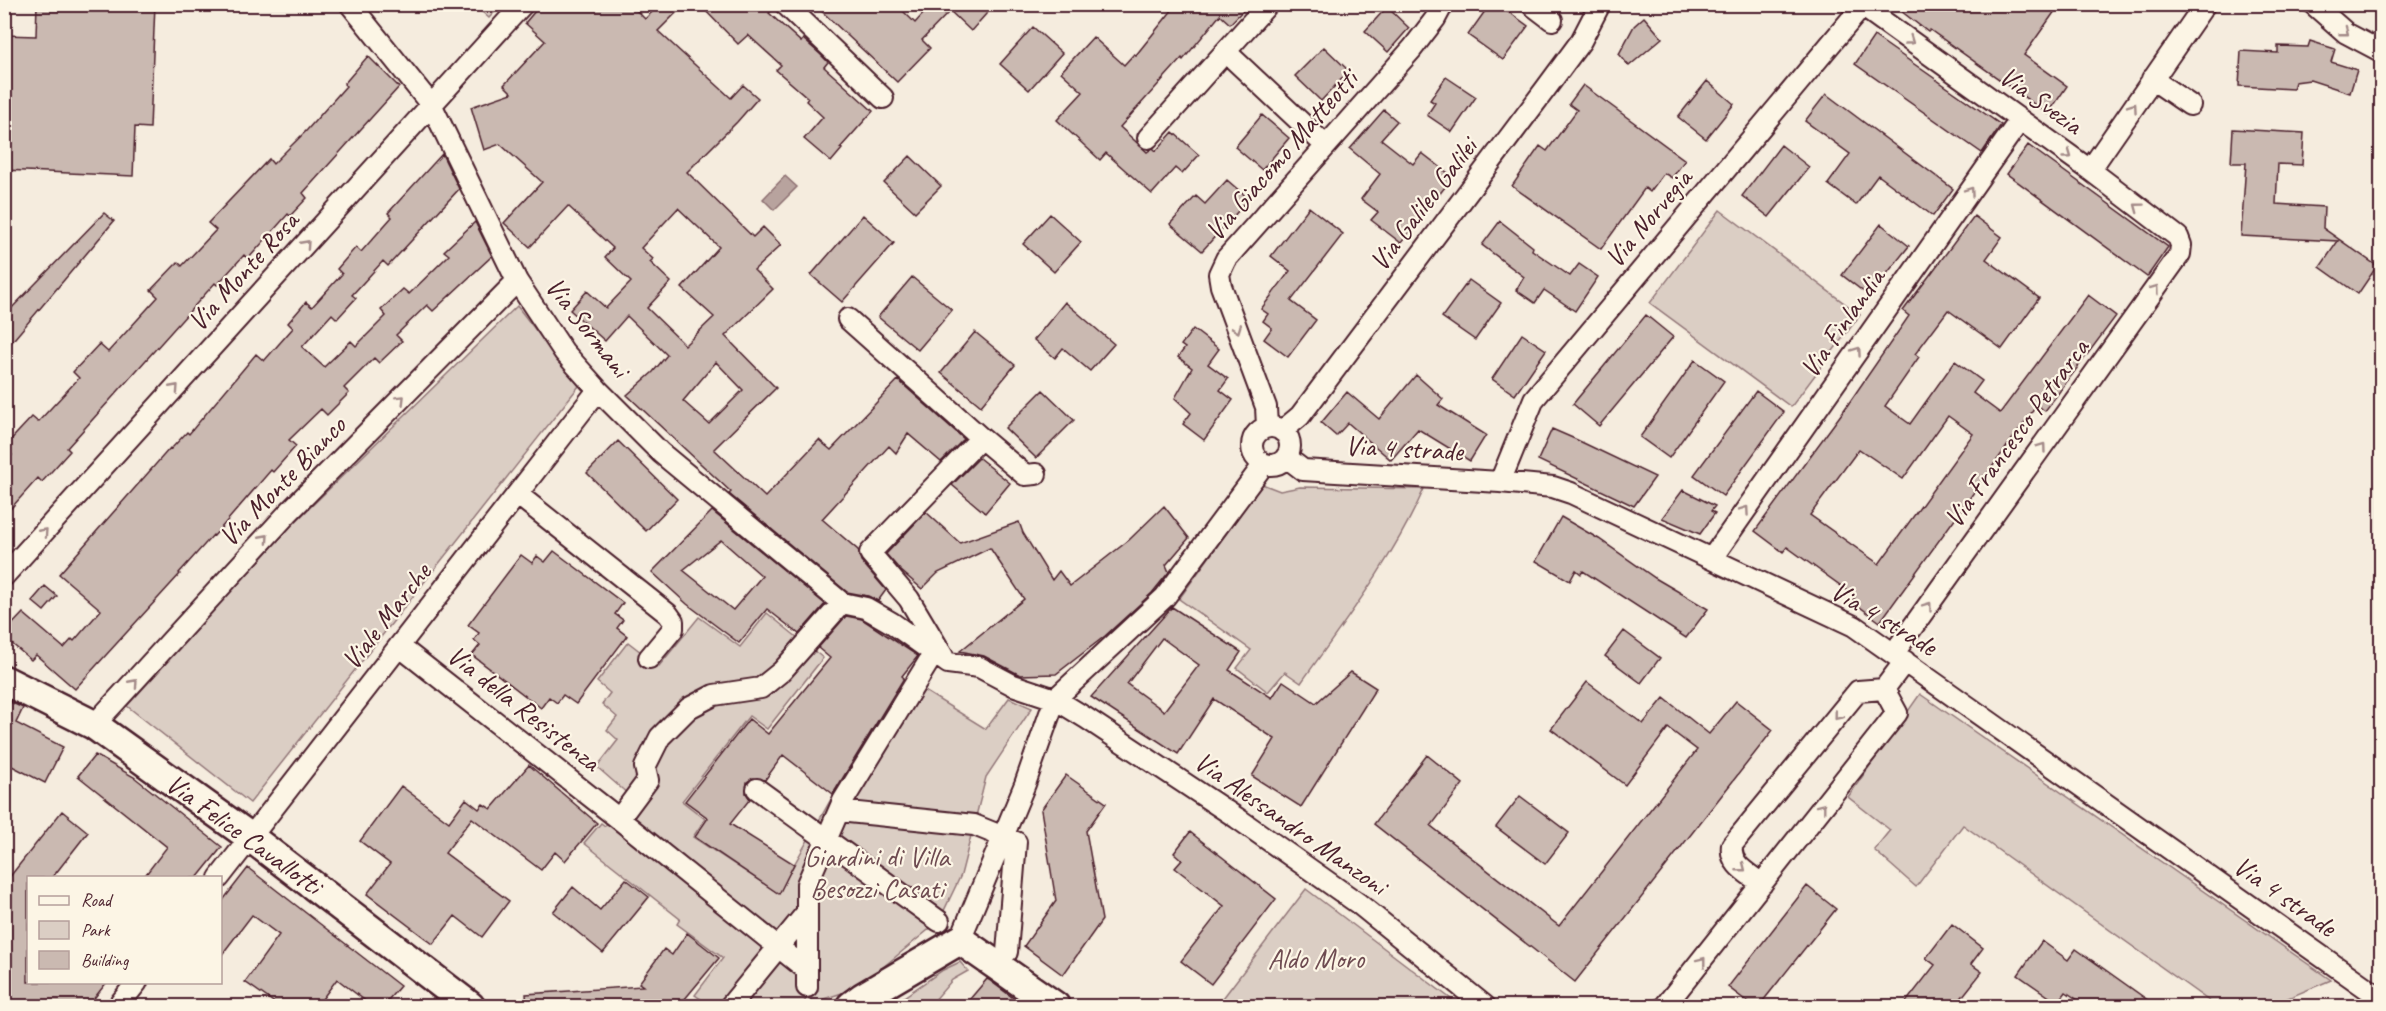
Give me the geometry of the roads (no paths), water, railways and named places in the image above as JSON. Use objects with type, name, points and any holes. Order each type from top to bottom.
[{"type":"street","name":"Via Sormani","points":[[350,4],[432,106],[517,280],[564,352],[598,390],[661,453],[842,603],[866,609],[892,623],[941,658]]},
{"type":"street","name":"Via Monte Rosa","points":[[4,576],[522,4]]},
{"type":"street","points":[[785,4],[883,98]]},
{"type":"street","points":[[1148,138],[1268,4]]},
{"type":"street","name":"Via Giacomo Matteotti","points":[[1275,429],[1221,286],[1219,274],[1226,259],[1412,49],[1435,19],[1443,4]]},
{"type":"street","points":[[1531,4],[1552,20]]},
{"type":"street","name":"Via Galileo Galilei","points":[[1275,429],[1300,416],[1581,41],[1600,4]]},
{"type":"street","points":[[2090,170],[2205,4]]},
{"type":"street","points":[[2313,4],[2346,33],[2382,52]]},
{"type":"street","name":"Via Svezia","points":[[1863,5],[2090,170],[2178,237],[2181,245]]},
{"type":"street","name":"Via Norvegia","points":[[1500,482],[1534,399],[1863,5]]},
{"type":"street","points":[[1226,52],[1326,146]]},
{"type":"street","points":[[2152,79],[2190,105]]},
{"type":"street","name":"Via Finlandia","points":[[1712,558],[2020,120]]},
{"type":"street","name":"Via Francesco Petrarca","points":[[1884,689],[1900,657],[2180,254],[2181,245]]},
{"type":"street","name":"Via Monte Bianco","points":[[94,726],[288,513],[517,280]]},
{"type":"street","points":[[848,319],[1025,475],[1036,474]]},
{"type":"street","name":"Viale Marche","points":[[221,876],[598,390]]},
{"type":"street","points":[[1275,429],[1290,443],[1286,457],[1276,464],[1264,464],[1257,459],[1251,444],[1254,436],[1260,430],[1275,429]]},
{"type":"street","points":[[730,1006],[807,912],[807,884],[839,811],[941,658],[909,599],[870,553],[981,438]]},
{"type":"street","name":"Via 4 strade","points":[[1286,457],[1303,470],[1553,487],[1571,493],[1712,558],[1854,627],[1900,657],[2382,999]]},
{"type":"street","points":[[851,1006],[960,940],[1004,835],[1055,699],[1164,597],[1264,464]]},
{"type":"street","points":[[517,494],[668,614],[673,621],[673,628],[649,658]]},
{"type":"street","points":[[616,817],[648,780],[645,767],[660,737],[689,708],[714,695],[761,688],[782,671],[842,603]]},
{"type":"street","name":"Via della Resistenza","points":[[399,646],[778,947],[807,979],[807,912]]},
{"type":"street","name":"Via Alessandro Manzoni","points":[[941,658],[980,667],[1013,685],[1055,699],[1238,818],[1377,918],[1485,1006]]},
{"type":"street","name":"Via Felice Cavallotti","points":[[4,680],[94,726],[250,837],[470,1006]]},
{"type":"street","points":[[1665,1006],[1762,884],[1897,713],[1884,689],[1858,691],[1732,845],[1731,853],[1734,861],[1762,884]]},
{"type":"street","points":[[757,789],[939,921]]},
{"type":"street","points":[[839,811],[974,825],[1004,835],[1016,842],[1007,952]]},
{"type":"street","points":[[960,940],[1055,1006]]},
{"type":"street","points":[[118,1006],[135,984]]},
{"type":"park label","name":"Giardini di Villa Besozzi Casati","points":[[877,872]]},
{"type":"park label","name":"Aldo Moro","points":[[1316,958]]}]
